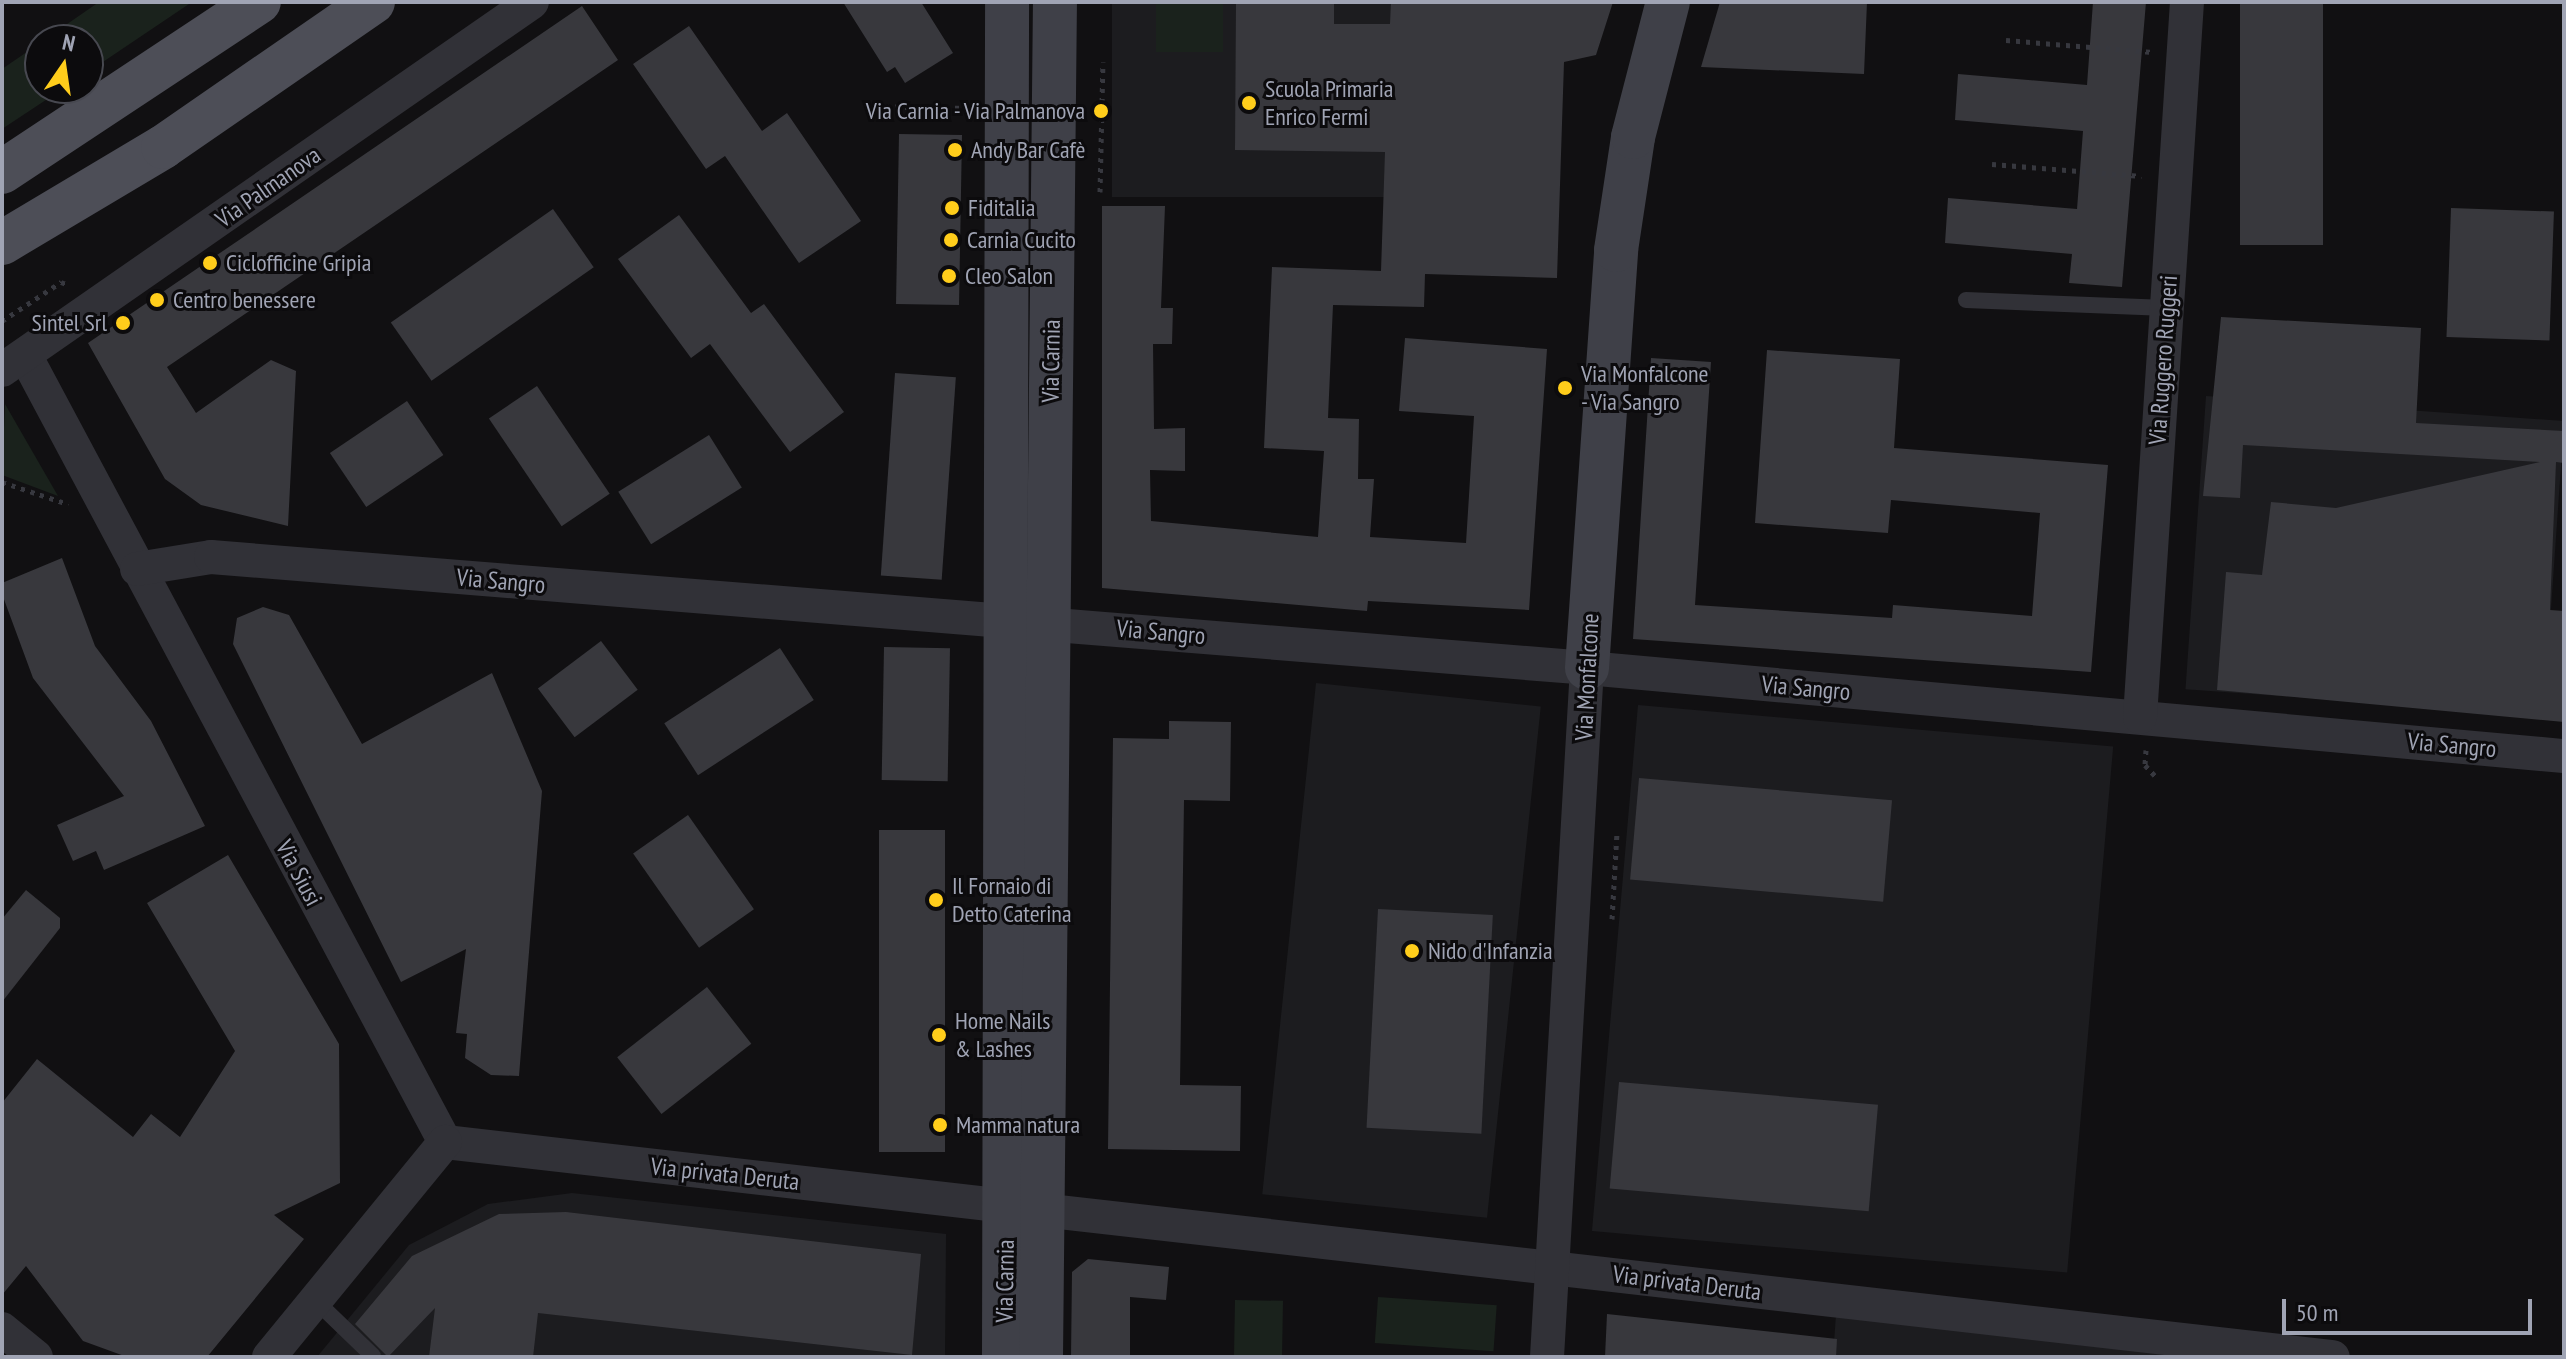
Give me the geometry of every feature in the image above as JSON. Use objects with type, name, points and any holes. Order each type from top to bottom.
[{"type":"main road","points":[[2,172],[259,2]]},
{"type":"main road","points":[[2,243],[163,147],[373,2]]},
{"type":"street","points":[[180,57],[230,2]]},
{"type":"street","name":"Via Palmanova","points":[[14,364],[532,2]]},
{"type":"street","name":"Via Carnia","points":[[1007,2],[1028,623]]},
{"type":"street","name":"Via Carnia","points":[[1041,1357],[1024,1208],[1028,623],[1055,2]]},
{"type":"street","name":"Via Monfalcone","points":[[1547,1357],[1587,668],[1617,238],[1668,2]]},
{"type":"street","name":"Via Ruggero Ruggeri","points":[[2143,733],[2187,2]]},
{"type":"street","name":"Via Siusi","points":[[14,364],[98,493],[445,1142]]},
{"type":"street","name":"Via Sangro","points":[[137,569],[211,557],[1587,668],[2143,733],[2564,756]]},
{"type":"street","points":[[269,1357],[445,1142]]},
{"type":"street","name":"Via privata Deruta","points":[[445,1142],[2333,1357]]},
{"type":"street","name":"Via Carnia","points":[[1004,1357],[1024,1208]]},
{"type":"street","points":[[2,1329],[36,1357]]},
{"type":"lane","points":[[1966,300],[2167,308]]},
{"type":"lane","points":[[316,1301],[373,1356]]},
{"type":"path","points":[[2006,40],[2153,52]]},
{"type":"path","points":[[1100,192],[1103,62]]},
{"type":"path","points":[[865,106],[968,108]]},
{"type":"path","points":[[1992,164],[2142,176]]},
{"type":"path","points":[[2,482],[63,506],[98,493]]},
{"type":"path","points":[[2143,733],[2145,765],[2156,777]]},
{"type":"path","points":[[1612,919],[1617,832]]},
{"type":"shaded area","points":[[99,2],[192,2],[104,61],[104,24],[67,24]]},
{"type":"shaded area","name":"Scuola Primaria Enrico Fermi","points":[[1112,2],[1391,2],[1391,197],[1112,197]]},
{"type":"shaded area","points":[[1156,2],[1223,2],[1223,52],[1156,52]]},
{"type":"shaded area","points":[[24,54],[24,104],[40,104],[2,129],[2,69]]},
{"type":"shaded area","points":[[2206,396],[2564,421],[2544,714],[2185,689]]},
{"type":"shaded area","points":[[5,404],[58,496],[2,475]]},
{"type":"shaded area","name":"Nido d'Infanzia","points":[[1316,683],[1541,707],[1487,1218],[1262,1194]]},
{"type":"shaded area","points":[[1638,705],[2113,747],[2067,1273],[1592,1231]]},
{"type":"shaded area","points":[[572,1193],[946,1234],[945,1357],[317,1357],[409,1245],[488,1204]]},
{"type":"shaded area","points":[[1378,1297],[1497,1305],[1494,1351],[1375,1343]]},
{"type":"shaded area","points":[[1235,1300],[1283,1301],[1282,1357],[1234,1357]]},
{"type":"shaded area","points":[[1837,1300],[2333,1357],[1833,1357]]},
{"type":"building","points":[[843,2],[921,2],[953,53],[905,83],[895,67],[887,72]]},
{"type":"building","points":[[1236,2],[1334,2],[1334,24],[1390,24],[1391,2],[1613,2],[1596,55],[1564,62],[1557,278],[1425,274],[1424,307],[1333,305],[1328,418],[1359,419],[1358,479],[1374,479],[1370,537],[1466,543],[1474,416],[1399,411],[1405,338],[1547,349],[1529,610],[1368,601],[1367,611],[1102,588],[1102,206],[1165,206],[1161,308],[1173,308],[1172,344],[1153,344],[1154,429],[1185,428],[1185,471],[1150,470],[1151,521],[1318,537],[1324,451],[1264,448],[1272,267],[1381,271],[1385,152],[1235,150]]},
{"type":"building","points":[[1720,2],[1867,2],[1864,74],[1701,67]]},
{"type":"building","points":[[2093,2],[2146,2],[2122,287],[2069,283],[2072,254],[1945,243],[1948,198],[2077,209],[2083,131],[1955,120],[1958,74],[2087,85]]},
{"type":"building","points":[[2240,2],[2323,2],[2323,245],[2240,245]]},
{"type":"building","points":[[582,6],[618,60],[167,367],[196,413],[271,360],[296,371],[288,526],[201,505],[165,479],[88,343]]},
{"type":"building","points":[[689,26],[762,131],[787,113],[861,221],[799,263],[725,156],[706,169],[633,64]]},
{"type":"building","points":[[899,134],[962,135],[959,305],[896,304]]},
{"type":"building","points":[[2451,208],[2554,212],[2549,341],[2446,337]]},
{"type":"building","points":[[553,209],[594,267],[432,381],[391,323]]},
{"type":"building","points":[[679,215],[751,313],[764,304],[844,412],[790,452],[710,344],[691,358],[618,259]]},
{"type":"building","points":[[2221,317],[2421,328],[2416,423],[2564,431],[2564,463],[2556,462],[2550,610],[2564,611],[2564,722],[2217,690],[2226,572],[2262,575],[2271,502],[2336,508],[2540,462],[2243,445],[2240,498],[2203,496]]},
{"type":"building","points":[[1767,350],[1900,359],[1894,448],[2108,465],[2091,672],[1633,639],[1651,358],[1711,362],[1695,605],[1892,618],[1893,605],[2032,616],[2040,513],[1891,500],[1888,533],[1755,523]]},
{"type":"building","points":[[895,373],[956,377],[942,580],[881,576]]},
{"type":"building","points":[[537,386],[610,494],[562,526],[489,418]]},
{"type":"building","points":[[407,401],[443,455],[366,507],[330,453]]},
{"type":"building","points":[[709,435],[742,488],[651,544],[618,492]]},
{"type":"building","points":[[62,558],[95,646],[151,721],[205,826],[104,870],[96,851],[73,861],[57,825],[124,796],[33,678],[2,594],[2,583]]},
{"type":"building","points":[[263,607],[289,615],[362,744],[492,673],[542,791],[519,1076],[491,1075],[465,1058],[467,1034],[456,1033],[466,949],[401,982],[233,644],[237,618]]},
{"type":"building","points":[[601,641],[638,690],[575,737],[538,689]]},
{"type":"building","points":[[884,647],[950,648],[948,781],[882,780]]},
{"type":"building","points":[[780,648],[814,700],[698,775],[664,723]]},
{"type":"building","points":[[1169,721],[1231,722],[1230,801],[1184,800],[1180,1085],[1241,1086],[1240,1151],[1108,1149],[1113,738],[1169,739]]},
{"type":"building","points":[[1639,778],[1892,800],[1883,902],[1630,880]]},
{"type":"building","points":[[688,815],[754,909],[699,948],[633,853]]},
{"type":"building","points":[[879,830],[945,830],[945,1152],[879,1152]]},
{"type":"building","points":[[228,855],[339,1044],[340,1183],[274,1215],[304,1239],[207,1357],[127,1357],[83,1341],[26,1266],[2,1295],[2,1103],[37,1059],[133,1137],[151,1114],[180,1137],[235,1051],[147,903]]},
{"type":"building","points":[[26,890],[60,918],[60,928],[2,1002],[2,919]]},
{"type":"building","points":[[1378,909],[1493,915],[1481,1134],[1367,1128]]},
{"type":"building","points":[[707,987],[751,1044],[661,1114],[617,1057]]},
{"type":"building","points":[[1619,1082],[1878,1105],[1869,1211],[1610,1189]]},
{"type":"building","points":[[566,1212],[921,1254],[912,1355],[538,1313],[533,1357],[429,1357],[435,1308],[388,1357],[355,1324],[412,1256],[499,1214]]},
{"type":"building","points":[[1088,1259],[1169,1267],[1166,1300],[1130,1297],[1130,1357],[1071,1357],[1072,1272]]},
{"type":"building","points":[[1607,1314],[1837,1339],[1836,1357],[1605,1357]]},
{"type":"place","name":"Scuola Primaria Enrico Fermi","points":[[1249,103]]},
{"type":"place","name":"Via Carnia - Via Palmanova","points":[[1101,111]]},
{"type":"place","name":"Andy Bar Cafè","points":[[955,150]]},
{"type":"place","name":"Fiditalia","points":[[952,208]]},
{"type":"place","name":"Carnia Cucito","points":[[951,240]]},
{"type":"place","name":"Ciclofficine Gripia","points":[[210,263]]},
{"type":"place","name":"Cleo Salon","points":[[949,276]]},
{"type":"place","name":"Centro benessere","points":[[157,300]]},
{"type":"place","name":"Sintel Srl","points":[[123,323]]},
{"type":"place","name":"Via Monfalcone - Via Sangro","points":[[1565,388]]},
{"type":"place","name":"Il Fornaio di Detto Caterina","points":[[936,900]]},
{"type":"place","name":"Nido d'Infanzia","points":[[1412,951]]},
{"type":"place","name":"Home Nails & Lashes","points":[[939,1035]]},
{"type":"place","name":"Mamma natura","points":[[940,1125]]}]
